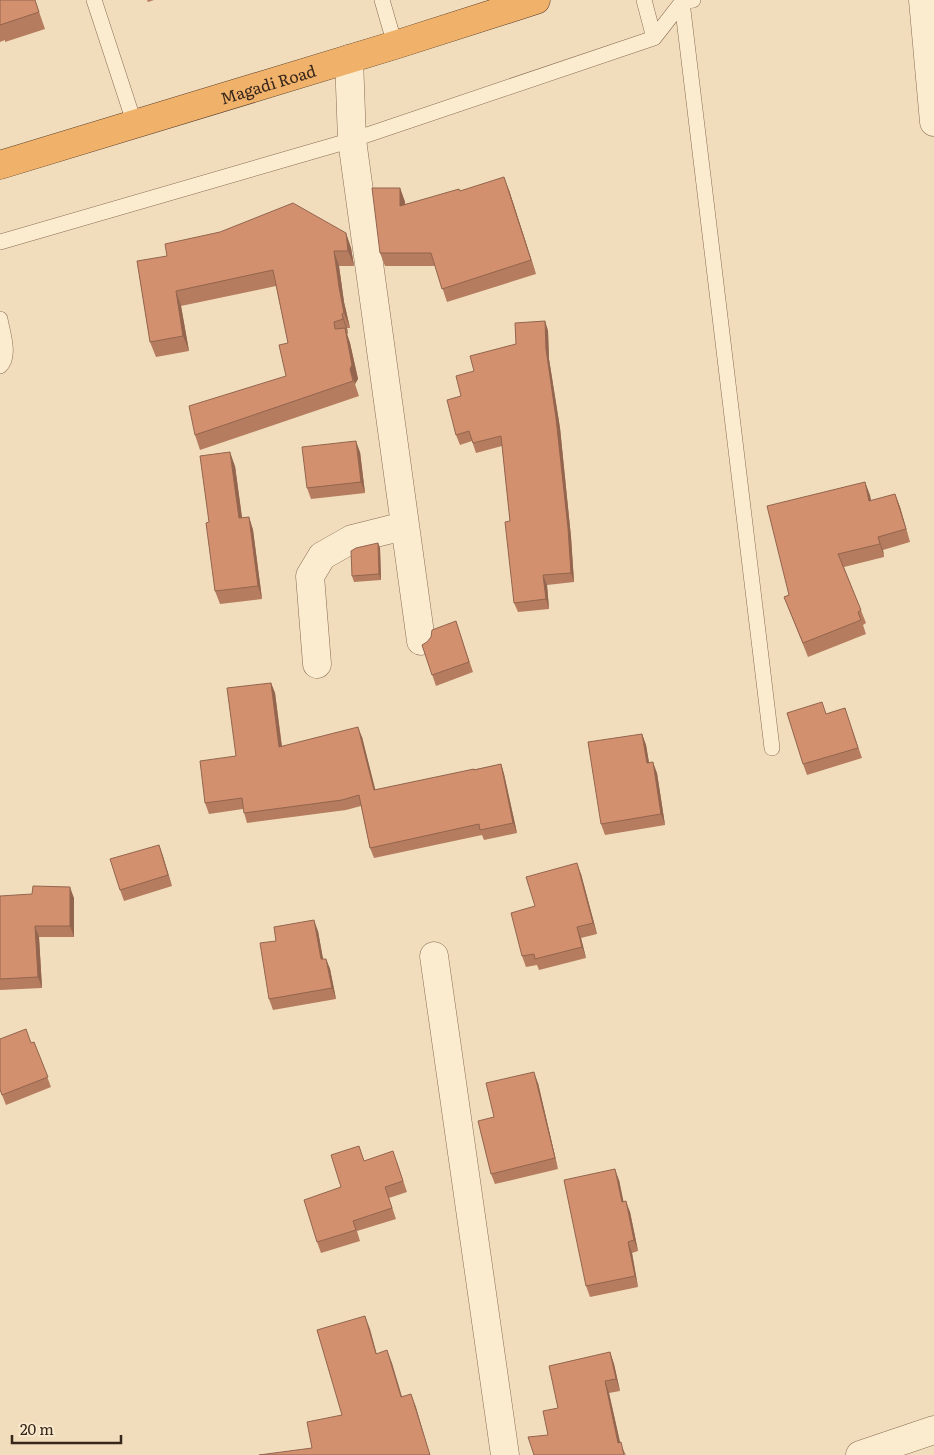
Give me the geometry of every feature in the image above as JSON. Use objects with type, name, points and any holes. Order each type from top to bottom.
[{"type":"highway","name":"Magadi Road","points":[[0,166],[536,0]]},
{"type":"street","points":[[923,0],[934,122]]},
{"type":"street","points":[[348,59],[352,140],[421,641]]},
{"type":"street","points":[[317,664],[310,576],[322,556],[352,539],[404,526]]},
{"type":"street","points":[[434,956],[505,1455]]},
{"type":"street","points":[[860,1455],[934,1430]]},
{"type":"lane","points":[[94,0],[135,125]]},
{"type":"lane","points":[[382,0],[395,45]]},
{"type":"lane","points":[[644,0],[654,38]]},
{"type":"lane","points":[[0,242],[352,140],[654,38],[688,1]]},
{"type":"lane","points":[[688,1],[772,748]]},
{"type":"lane","points":[[0,319],[6,352],[4,363],[0,366]]},
{"type":"building","points":[[0,0],[35,0],[39,12],[0,25]]},
{"type":"building","points":[[504,177],[531,260],[442,289],[431,253],[380,253],[372,188],[400,188],[400,206],[459,189],[460,191]]},
{"type":"building","points":[[293,203],[346,233],[348,251],[334,251],[344,313],[342,314],[343,319],[334,322],[335,329],[345,328],[353,381],[195,435],[189,406],[286,376],[279,345],[288,343],[273,270],[176,291],[183,336],[150,342],[137,261],[167,256],[165,244],[220,232]]},
{"type":"building","points":[[545,321],[546,349],[556,418],[571,573],[543,575],[546,599],[514,603],[505,522],[510,521],[501,436],[473,443],[469,431],[456,435],[447,400],[461,396],[456,376],[474,371],[470,356],[516,344],[515,323]]},
{"type":"building","points":[[356,441],[361,482],[307,488],[302,447]]},
{"type":"building","points":[[230,452],[239,518],[249,517],[258,586],[215,591],[206,523],[209,522],[200,456]]},
{"type":"building","points":[[865,482],[869,501],[895,494],[906,529],[878,537],[880,544],[838,554],[861,610],[858,612],[861,620],[803,643],[784,597],[789,595],[767,506]]},
{"type":"building","points":[[378,543],[379,574],[352,576],[351,551]]},
{"type":"building","points":[[456,621],[469,662],[432,675],[422,645],[431,637],[432,630]]},
{"type":"building","points":[[271,683],[279,747],[358,727],[374,790],[501,764],[513,823],[480,830],[479,824],[370,848],[359,795],[342,800],[244,813],[242,798],[205,803],[200,761],[236,756],[227,688]]},
{"type":"building","points":[[822,702],[826,714],[845,708],[858,748],[803,764],[787,713]]},
{"type":"building","points":[[642,734],[647,763],[653,762],[661,814],[601,824],[588,742]]},
{"type":"building","points":[[159,845],[168,875],[120,890],[110,859]]},
{"type":"building","points":[[577,863],[593,923],[577,927],[582,947],[535,959],[534,954],[522,956],[511,913],[535,906],[526,877]]},
{"type":"building","points":[[33,886],[70,887],[70,926],[35,926],[38,977],[0,979],[0,896],[32,894]]},
{"type":"building","points":[[314,920],[321,959],[326,959],[332,988],[269,999],[260,943],[276,941],[274,927]]},
{"type":"building","points":[[26,1029],[31,1043],[34,1042],[48,1077],[2,1095],[0,1089],[0,1039]]},
{"type":"building","points":[[534,1072],[555,1158],[491,1174],[478,1121],[494,1117],[486,1083]]},
{"type":"building","points":[[359,1146],[364,1161],[393,1151],[403,1181],[385,1187],[392,1208],[353,1221],[356,1230],[317,1242],[304,1200],[341,1187],[331,1155]]},
{"type":"building","points":[[615,1169],[622,1202],[626,1201],[634,1240],[628,1242],[635,1276],[586,1286],[564,1180]]},
{"type":"building","points":[[365,1316],[376,1354],[387,1350],[401,1397],[411,1394],[430,1455],[259,1455],[312,1448],[307,1422],[342,1415],[317,1330]]},
{"type":"building","points":[[610,1352],[616,1379],[605,1381],[618,1443],[621,1442],[624,1455],[534,1455],[528,1437],[548,1435],[543,1411],[558,1408],[549,1366]]}]
